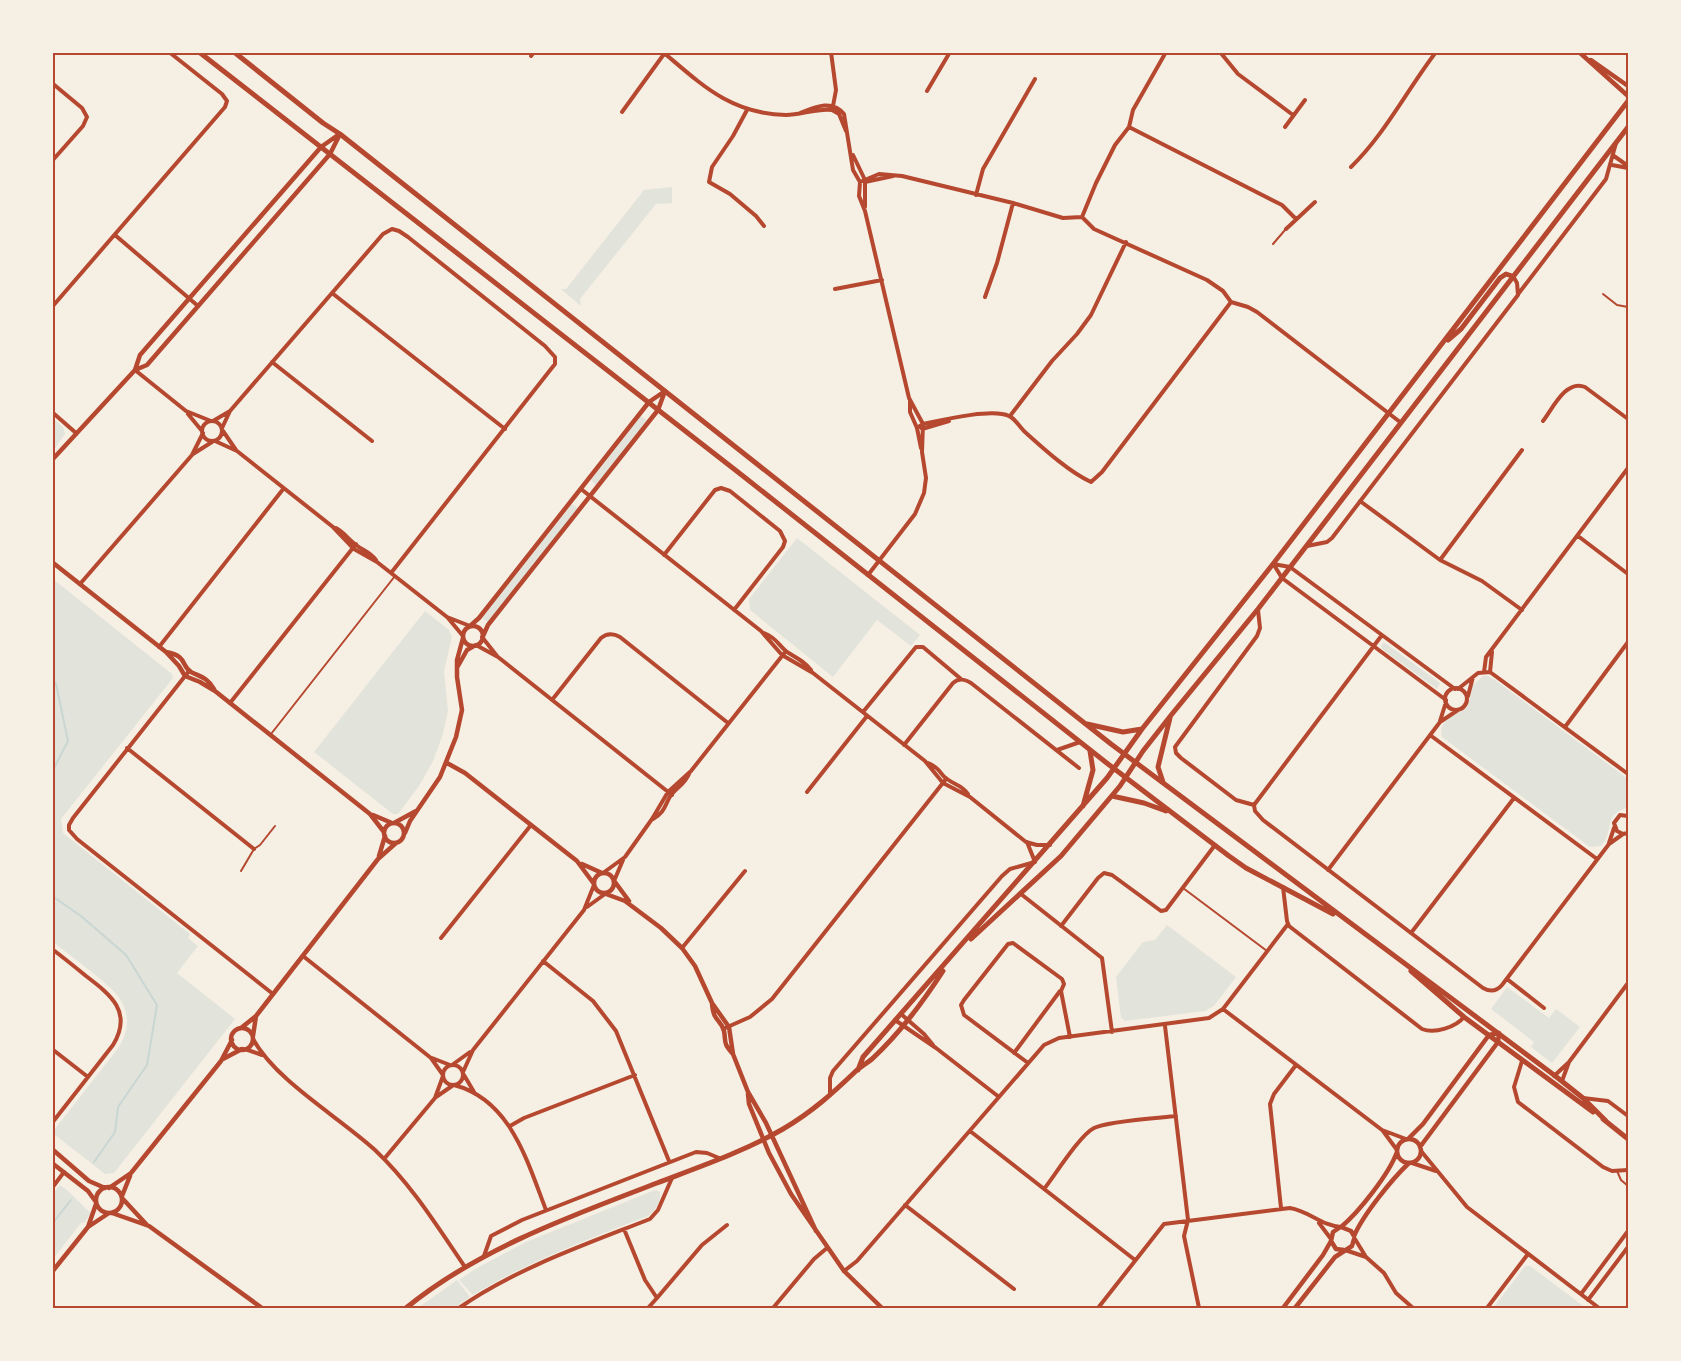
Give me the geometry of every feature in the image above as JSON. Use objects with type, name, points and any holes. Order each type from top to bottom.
[{"type":"main road","points":[[199,52],[1173,814],[1246,868],[1348,921]]},
{"type":"main road","points":[[234,52],[1124,754],[1469,1010],[1583,1098],[1606,1121]]},
{"type":"main road","points":[[858,1070],[863,1057],[949,962],[1115,769],[1142,729],[1273,564],[1629,101]]},
{"type":"main road","points":[[959,950],[1061,856],[1112,796],[1172,714],[1258,609],[1512,276],[1629,127]]},
{"type":"main road","points":[[1437,349],[1461,329],[1500,278],[1506,274],[1512,276]]},
{"type":"main road","points":[[1162,782],[1159,762],[1172,714]]},
{"type":"main road","points":[[1085,723],[1123,732],[1142,729]]},
{"type":"main road","points":[[1082,807],[1093,770],[1090,750]]},
{"type":"main road","points":[[1112,796],[1144,803],[1173,814]]},
{"type":"main road","points":[[1399,959],[1464,1017],[1629,1139]]},
{"type":"main road","points":[[406,1308],[427,1292],[484,1257],[531,1234],[720,1159],[772,1135],[831,1097],[871,1059],[907,1020],[949,962]]},
{"type":"street","points":[[52,307],[223,110],[227,101],[219,91],[169,52]]},
{"type":"street","points":[[831,52],[836,90],[833,107]]},
{"type":"street","points":[[927,91],[950,52]]},
{"type":"street","points":[[1082,217],[1115,145],[1129,127],[1133,110],[1166,52]]},
{"type":"street","points":[[1220,52],[1238,74],[1293,115]]},
{"type":"street","points":[[1351,167],[1392,118],[1436,52]]},
{"type":"street","points":[[1579,52],[1629,86]]},
{"type":"street","points":[[1579,52],[1629,96]]},
{"type":"street","points":[[622,112],[664,53],[690,77],[710,91],[747,110],[769,114],[800,113],[833,107]]},
{"type":"street","points":[[976,195],[983,169],[1035,79]]},
{"type":"street","points":[[52,83],[82,108],[87,117],[83,126],[52,161]]},
{"type":"street","points":[[1285,127],[1305,100]]},
{"type":"street","points":[[833,107],[839,114],[848,138],[853,170],[863,181],[865,211],[909,398],[910,412],[917,429],[926,478],[915,514],[868,574]]},
{"type":"street","points":[[747,110],[712,167],[709,182],[730,194],[764,226]]},
{"type":"street","points":[[1129,127],[1282,205],[1296,219]]},
{"type":"street","points":[[135,370],[140,355],[189,298],[321,147],[340,134]]},
{"type":"street","points":[[52,460],[135,370],[147,365],[330,154],[340,134]]},
{"type":"street","points":[[1306,546],[1329,541],[1360,501],[1594,196],[1606,179],[1616,142]]},
{"type":"street","points":[[1614,156],[1629,167]]},
{"type":"street","points":[[1611,165],[1629,167]]},
{"type":"street","points":[[863,181],[896,176],[1013,203],[1063,218],[1082,217],[1094,229],[1207,280],[1223,291],[1231,302],[1257,312],[1400,422]]},
{"type":"street","points":[[1286,229],[1315,202]]},
{"type":"street","points":[[985,297],[1013,203]]},
{"type":"street","points":[[192,455],[221,437],[230,411],[383,234],[395,229],[536,338],[553,352],[556,360],[393,574]]},
{"type":"street","points":[[115,235],[198,306]]},
{"type":"street","points":[[1010,416],[1091,315],[1126,242]]},
{"type":"street","points":[[1512,276],[1517,283],[1518,295]]},
{"type":"street","points":[[835,289],[882,280]]},
{"type":"street","points":[[332,292],[505,429]]},
{"type":"street","points":[[917,429],[971,415],[993,413],[1010,416],[1077,474],[1091,482],[1102,472],[1231,302]]},
{"type":"street","points":[[272,362],[372,441]]},
{"type":"street","points":[[135,370],[186,411],[205,438],[237,451],[333,527],[344,532],[354,546],[369,551],[377,562],[447,617],[468,645],[498,657]]},
{"type":"street","points":[[1543,421],[1567,389],[1577,385],[1585,387],[1629,419]]},
{"type":"street","points":[[88,1227],[98,1194],[130,1173],[220,1060],[235,1031],[256,1016],[378,859],[401,840],[447,763],[456,737],[462,710],[457,677],[458,654],[465,629],[479,618],[648,402],[664,391]]},
{"type":"street","points":[[458,666],[467,650],[480,642],[488,625],[658,410],[664,391]]},
{"type":"street","points":[[909,398],[923,427],[922,452]]},
{"type":"street","points":[[186,411],[219,423],[237,451]]},
{"type":"street","points":[[80,584],[192,455],[205,425],[230,411]]},
{"type":"street","points":[[52,412],[76,433]]},
{"type":"street","points":[[1440,560],[1522,450]]},
{"type":"street","points":[[1484,672],[1486,657],[1629,468]]},
{"type":"street","points":[[159,647],[284,488]]},
{"type":"street","points":[[581,489],[761,631],[784,653],[925,761],[945,781],[970,797],[1026,842],[1050,845]]},
{"type":"street","points":[[664,555],[715,490],[726,489],[782,533],[785,543],[734,610]]},
{"type":"street","points":[[1360,501],[1440,560],[1482,580],[1522,610]]},
{"type":"street","points":[[1578,536],[1629,574]]},
{"type":"street","points":[[230,703],[354,546]]},
{"type":"street","points":[[52,562],[166,652],[185,676],[215,691],[370,814],[388,841],[396,843]]},
{"type":"street","points":[[1273,564],[1290,567],[1457,689],[1463,691],[1467,699]]},
{"type":"street","points":[[1273,564],[1282,578],[1446,701],[1452,709],[1458,710]]},
{"type":"street","points":[[1254,805],[1236,800],[1181,758],[1175,749],[1177,742],[1257,636],[1260,624],[1258,609]]},
{"type":"street","points":[[447,617],[478,628],[482,637],[498,657],[670,793]]},
{"type":"street","points":[[552,700],[601,638],[612,634],[620,637],[728,723]]},
{"type":"street","points":[[1382,635],[1254,805],[1255,811],[1263,820],[1486,990],[1498,989],[1507,979],[1609,844],[1617,817],[1629,810]]},
{"type":"street","points":[[1565,728],[1629,642]]},
{"type":"street","points":[[862,712],[916,646],[923,647],[961,679],[971,683],[1079,768]]},
{"type":"street","points":[[1490,672],[1492,651]]},
{"type":"street","points":[[166,652],[183,660],[189,671],[206,678],[215,691]]},
{"type":"street","points":[[384,1160],[435,1098],[461,1081],[473,1050],[584,910],[614,888],[614,881],[625,857],[652,819],[665,809],[670,793],[682,786],[690,771],[784,653]]},
{"type":"street","points":[[189,671],[73,818],[69,825],[70,833],[273,994]]},
{"type":"street","points":[[1440,722],[1447,694],[1473,677],[1490,672],[1629,774]]},
{"type":"street","points":[[1328,870],[1440,722],[1464,708],[1473,677]]},
{"type":"street","points":[[904,745],[953,683],[961,679]]},
{"type":"street","points":[[807,792],[867,716]]},
{"type":"street","points":[[1430,735],[1598,859]]},
{"type":"street","points":[[1057,750],[1080,742]]},
{"type":"street","points":[[127,748],[254,849]]},
{"type":"street","points":[[447,763],[465,774],[577,861],[610,875],[634,906]]},
{"type":"street","points":[[726,1028],[756,1014],[772,999],[945,781]]},
{"type":"street","points":[[1411,933],[1514,797]]},
{"type":"street","points":[[378,859],[386,827],[417,811]]},
{"type":"street","points":[[370,814],[403,827],[405,833]]},
{"type":"street","points":[[1623,814],[1629,816]]},
{"type":"street","points":[[441,938],[531,825]]},
{"type":"street","points":[[1614,826],[1617,831],[1626,834]]},
{"type":"street","points":[[1609,844],[1626,834]]},
{"type":"street","points":[[831,1097],[830,1078],[833,1071],[1004,873],[1035,862],[1026,842]]},
{"type":"street","points":[[1061,926],[1104,873],[1112,875],[1161,911],[1166,910],[1215,845]]},
{"type":"street","points":[[584,910],[597,876],[625,857]]},
{"type":"street","points":[[577,861],[598,891],[616,896],[634,906],[682,948],[699,972],[712,1003],[713,1016],[726,1028]]},
{"type":"street","points":[[682,948],[745,871]]},
{"type":"street","points":[[1283,887],[1288,924],[1426,1031],[1436,1031],[1460,1022],[1469,1010]]},
{"type":"street","points":[[1021,894],[1102,958],[1112,1032]]},
{"type":"street","points":[[844,1271],[857,1261],[1044,1045],[1051,1040],[1166,1026],[1209,1018],[1223,1009],[1288,924]]},
{"type":"street","points":[[1014,1053],[1064,984],[1062,979],[1013,943],[1003,947],[961,1005],[964,1015],[1014,1053],[1028,1063]]},
{"type":"street","points":[[52,949],[114,999],[119,1010],[120,1026],[118,1036],[52,1123]]},
{"type":"street","points":[[303,956],[431,1058],[446,1082],[475,1092]]},
{"type":"street","points":[[543,961],[601,1010],[616,1031],[669,1161]]},
{"type":"street","points":[[1507,979],[1544,1008]]},
{"type":"street","points":[[1549,1081],[1569,1062],[1629,983]]},
{"type":"street","points":[[1060,990],[1070,1037]]},
{"type":"street","points":[[1223,1009],[1382,1130],[1416,1141],[1436,1172],[1448,1182],[1467,1207],[1599,1308]]},
{"type":"street","points":[[900,1014],[924,1034],[936,1048]]},
{"type":"street","points":[[220,1060],[251,1045],[256,1016]]},
{"type":"street","points":[[895,1020],[936,1048],[999,1097]]},
{"type":"street","points":[[1166,1026],[1188,1220],[1184,1236],[1199,1308]]},
{"type":"street","points":[[241,1028],[248,1030],[263,1055],[299,1089],[362,1139],[384,1160],[420,1199],[466,1268]]},
{"type":"street","points":[[726,1028],[725,1045],[733,1054],[748,1092],[772,1135],[816,1231]]},
{"type":"street","points":[[1283,1308],[1323,1255],[1333,1232],[1354,1215],[1388,1170],[1399,1143],[1407,1139],[1423,1124],[1489,1035],[1498,1033],[1498,1042],[1421,1149],[1418,1158],[1391,1183],[1358,1227],[1352,1246],[1330,1264],[1295,1308]]},
{"type":"street","points":[[232,1040],[236,1047],[263,1055]]},
{"type":"street","points":[[52,1049],[88,1077]]},
{"type":"street","points":[[435,1098],[446,1068],[473,1050]]},
{"type":"street","points":[[431,1058],[458,1066],[475,1092],[510,1126],[546,1210]]},
{"type":"street","points":[[1522,1060],[1514,1087],[1518,1102],[1603,1167],[1617,1171],[1629,1170]]},
{"type":"street","points":[[1558,1088],[1569,1062]]},
{"type":"street","points":[[1281,1208],[1270,1104],[1274,1094],[1296,1065]]},
{"type":"street","points":[[510,1126],[524,1118],[635,1075]]},
{"type":"street","points":[[748,1092],[749,1104],[784,1182],[844,1271],[882,1308]]},
{"type":"street","points":[[1583,1098],[1608,1101],[1629,1116]]},
{"type":"street","points":[[1044,1189],[1093,1128],[1176,1116]]},
{"type":"street","points":[[1382,1130],[1402,1161],[1436,1172]]},
{"type":"street","points":[[970,1131],[1135,1260]]},
{"type":"street","points":[[52,1149],[89,1180],[116,1190],[149,1226],[262,1308]]},
{"type":"street","points":[[484,1257],[489,1240],[495,1233],[546,1210],[669,1161],[701,1151],[720,1159]]},
{"type":"street","points":[[52,1164],[88,1191],[101,1211],[149,1226]]},
{"type":"street","points":[[52,1188],[64,1172]]},
{"type":"street","points":[[52,1272],[88,1227],[121,1206],[130,1173]]},
{"type":"street","points":[[459,1308],[531,1266],[650,1219],[656,1213],[672,1178]]},
{"type":"street","points":[[905,1205],[1014,1289]]},
{"type":"street","points":[[1098,1308],[1164,1224],[1281,1208],[1302,1210],[1317,1220],[1351,1231],[1366,1257],[1380,1268],[1396,1293],[1413,1308]]},
{"type":"street","points":[[1317,1220],[1336,1249],[1366,1257]]},
{"type":"street","points":[[648,1308],[702,1245],[727,1225]]},
{"type":"street","points":[[624,1229],[645,1280],[657,1298]]},
{"type":"street","points":[[1581,1294],[1629,1231]]},
{"type":"street","points":[[1588,1300],[1629,1247]]},
{"type":"street","points":[[773,1308],[814,1259],[827,1248]]},
{"type":"street","points":[[1487,1308],[1528,1254]]},
{"type":"lane","points":[[1273,244],[1286,229]]},
{"type":"lane","points":[[1603,294],[1617,305],[1629,307]]},
{"type":"lane","points":[[270,734],[393,574]]},
{"type":"lane","points":[[241,871],[254,849],[261,845],[275,826]]},
{"type":"lane","points":[[1183,888],[1267,951]]},
{"type":"lane","points":[[1617,1171],[1621,1180],[1629,1186]]},
{"type":"shaded area","points":[[672,187],[672,203],[656,204],[580,299],[581,306],[561,289],[566,289],[644,190]]},
{"type":"shaded area","points":[[641,416],[647,420],[596,485],[591,480]]},
{"type":"shaded area","points":[[53,418],[63,427],[65,434],[53,451]]},
{"type":"shaded area","points":[[572,504],[578,508],[488,622],[482,618]]},
{"type":"shaded area","points":[[797,538],[920,635],[911,646],[877,620],[833,677],[750,610],[749,599]]},
{"type":"shaded area","points":[[53,579],[172,674],[173,678],[61,819],[63,833],[190,934],[188,938],[198,946],[177,973],[235,1019],[114,1173],[105,1174],[55,1135],[54,1130],[119,1047],[127,1022],[126,1012],[116,994],[53,942]]},
{"type":"shaded area","points":[[425,611],[449,630],[452,637],[444,671],[448,711],[443,734],[433,761],[419,786],[398,814],[393,814],[314,752]]},
{"type":"shaded area","points":[[1384,642],[1440,683],[1437,689],[1382,649],[1381,645]]},
{"type":"shaded area","points":[[1483,676],[1495,680],[1628,779],[1628,807],[1613,817],[1607,837],[1601,846],[1590,847],[1442,737],[1442,726],[1467,707],[1473,685]]},
{"type":"shaded area","points":[[1167,925],[1236,977],[1214,1006],[1205,1011],[1125,1021],[1121,1018],[1116,977],[1143,942],[1155,940]]},
{"type":"shaded area","points":[[1507,987],[1549,1018],[1556,1009],[1580,1027],[1552,1063],[1531,1047],[1534,1042],[1491,1009]]},
{"type":"shaded area","points":[[60,1185],[91,1213],[53,1259],[53,1193]]},
{"type":"shaded area","points":[[655,1190],[660,1192],[659,1202],[648,1216],[581,1242],[473,1295],[459,1280],[526,1242]]},
{"type":"shaded area","points":[[1525,1266],[1530,1266],[1586,1308],[1493,1308]]},
{"type":"shaded area","points":[[457,1280],[470,1297],[454,1308],[418,1308]]},
{"type":"waterway","points":[[52,680],[56,684],[68,741],[52,772]]},
{"type":"waterway","points":[[52,896],[81,916],[126,955],[157,1005],[147,1065],[118,1107],[115,1132],[94,1162]]},
{"type":"waterway","points":[[52,1224],[71,1200]]}]
